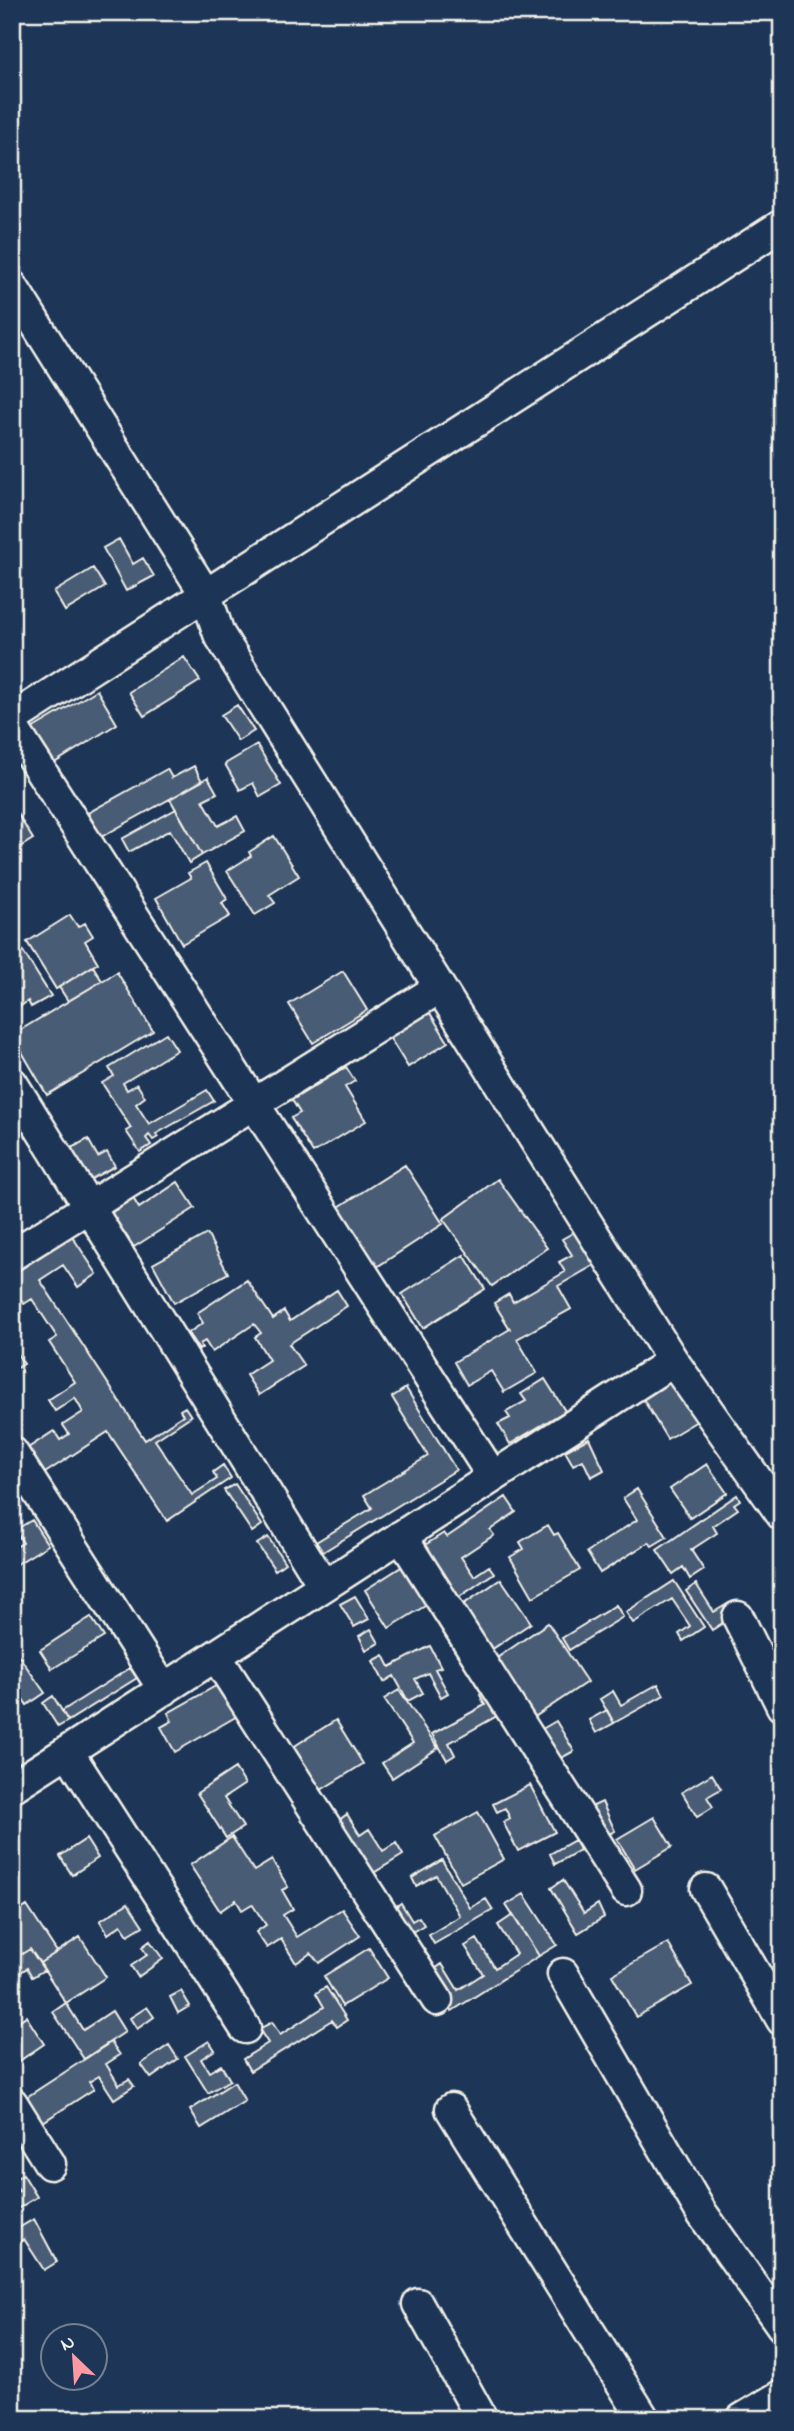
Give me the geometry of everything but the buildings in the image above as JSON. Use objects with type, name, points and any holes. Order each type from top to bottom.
[{"type":"street","points":[[12,719],[782,225]]},
{"type":"street","points":[[12,286],[206,595],[219,634],[439,988],[673,1361],[782,1515]]},
{"type":"street","points":[[12,726],[493,1477]]},
{"type":"street","points":[[12,1255],[439,988]]},
{"type":"street","points":[[12,1083],[324,1586]]},
{"type":"street","points":[[12,1787],[673,1361]]},
{"type":"street","points":[[12,1452],[164,1690]]},
{"type":"street","points":[[401,1536],[626,1891]]},
{"type":"street","points":[[738,1617],[782,1706]]},
{"type":"street","points":[[216,1656],[437,2000]]},
{"type":"street","points":[[68,1752],[246,2028]]},
{"type":"street","points":[[706,1889],[782,2020]]},
{"type":"street","points":[[563,1974],[701,2212],[782,2326]]},
{"type":"street","points":[[12,2103],[50,2164]]},
{"type":"street","points":[[451,2109],[644,2419]]},
{"type":"street","points":[[418,2304],[482,2419]]},
{"type":"street","points":[[743,2419],[782,2395]]}]
